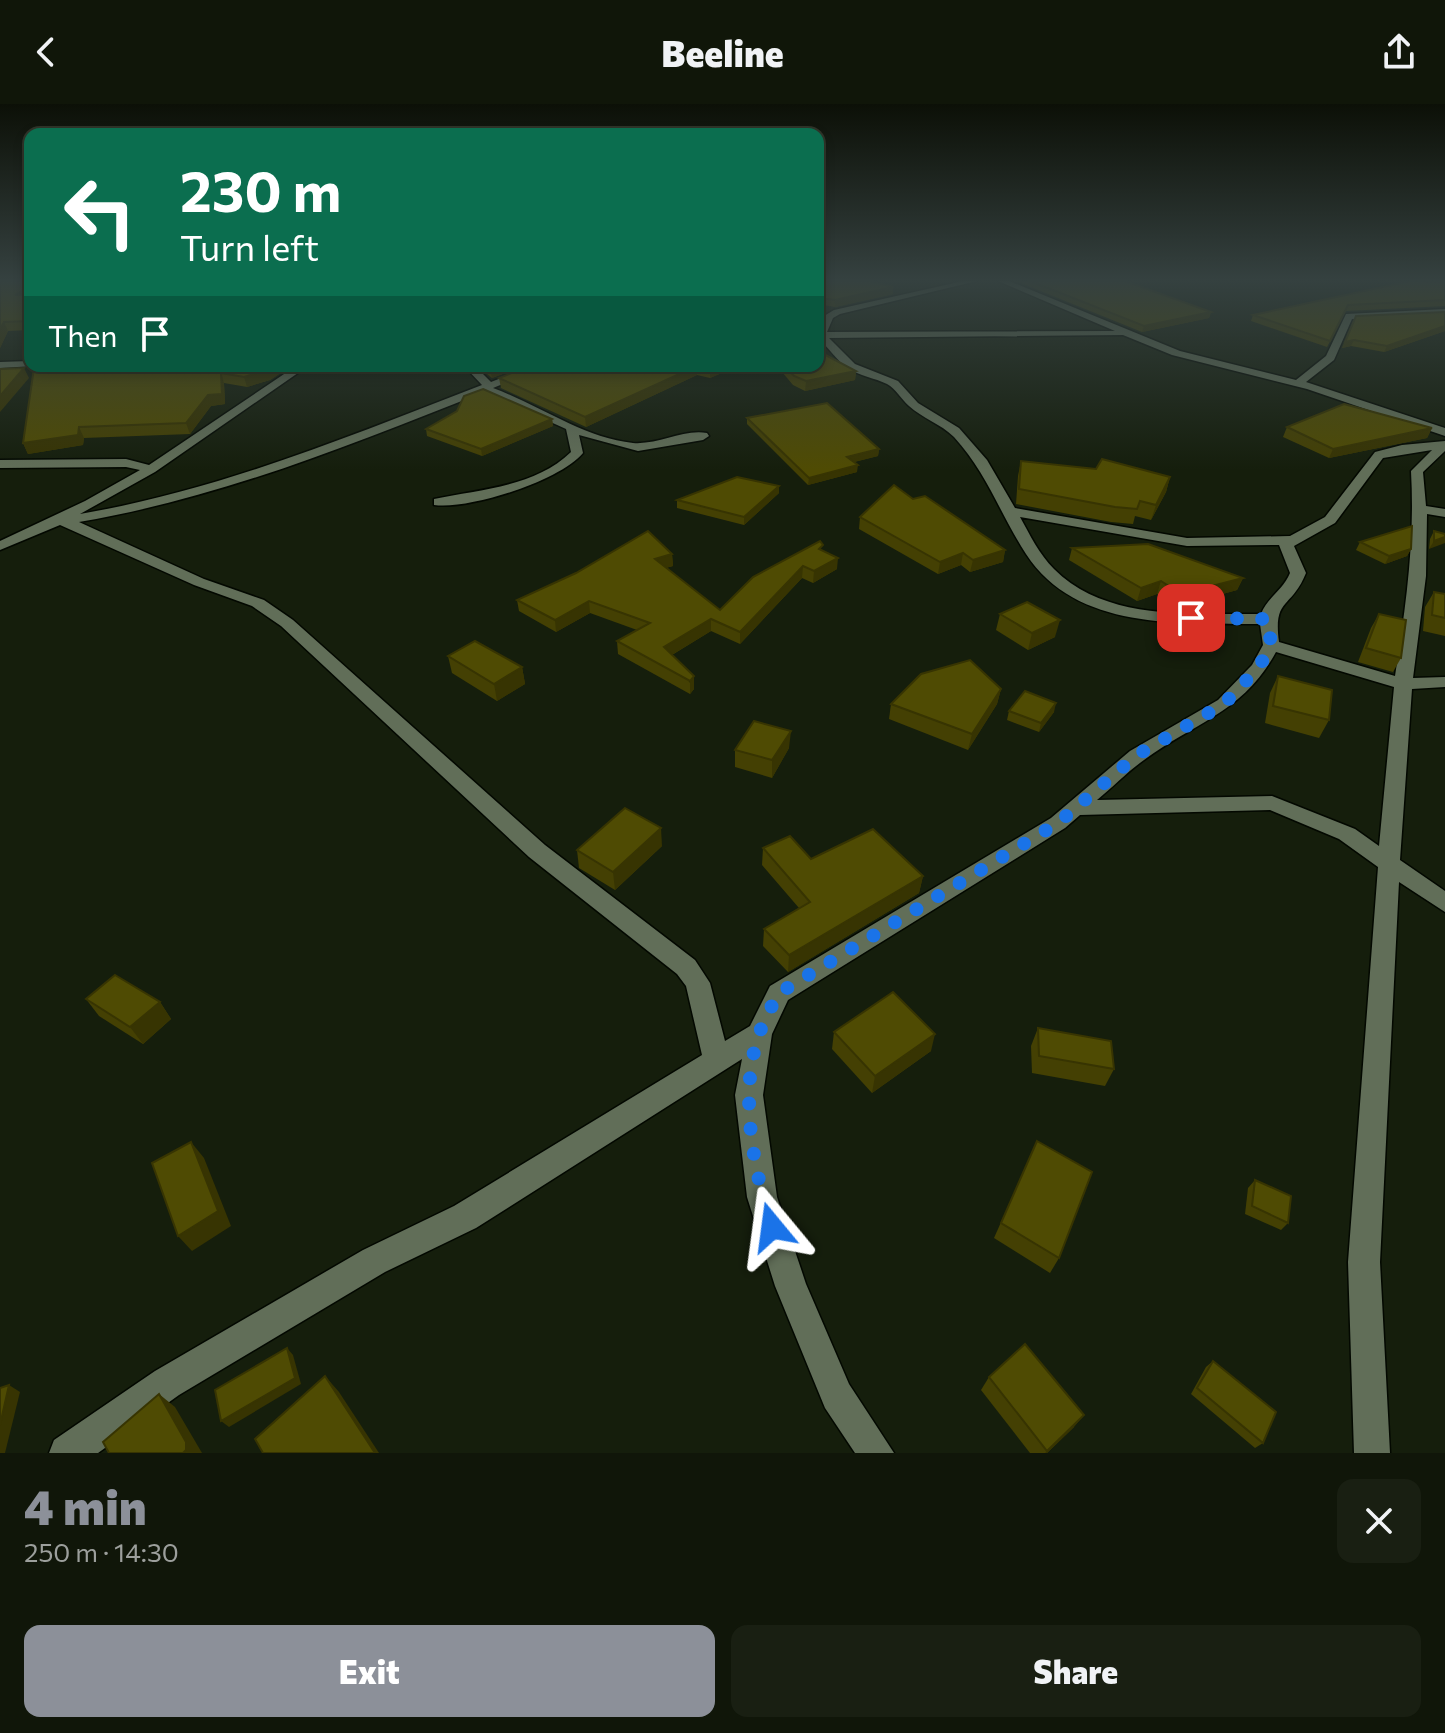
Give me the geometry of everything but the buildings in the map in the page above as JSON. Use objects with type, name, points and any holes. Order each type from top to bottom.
[{"type":"street","points":[[829,344],[851,366],[894,383],[914,405],[955,431],[983,463],[1001,492],[1007,511],[1050,574],[1081,596],[1130,613],[1166,618],[1268,619]]},
{"type":"street","points":[[1153,344],[1205,362],[1297,384],[1445,432]]},
{"type":"street","points":[[1297,384],[1330,358],[1336,344]]},
{"type":"street","points":[[0,365],[24,364]]},
{"type":"street","points":[[0,546],[58,522],[151,469],[294,372]]},
{"type":"street","points":[[474,372],[486,387],[540,409],[572,428],[633,447],[685,435],[703,436]]},
{"type":"street","points":[[58,522],[131,511],[203,492],[317,453],[525,372]]},
{"type":"street","points":[[439,502],[514,485],[566,465],[577,453],[572,428]]},
{"type":"street","points":[[1372,1453],[1364,1262],[1389,861],[1403,684],[1418,576],[1417,471],[1444,445]]},
{"type":"street","points":[[876,1453],[837,1396],[791,1286],[762,1197],[749,1095],[759,1034],[779,993],[1079,808],[1137,755],[1224,704],[1259,667],[1271,645],[1268,619],[1271,608],[1291,590],[1298,573],[1285,549],[1293,540],[1330,520],[1379,455],[1402,449],[1444,445]]},
{"type":"street","points":[[0,464],[126,463],[167,458]]},
{"type":"street","points":[[126,463],[151,469]]},
{"type":"street","points":[[1419,509],[1445,513]]},
{"type":"street","points":[[1007,511],[1187,542],[1293,540]]},
{"type":"street","points":[[58,522],[199,582],[247,598],[287,623],[537,851],[686,967],[698,983],[716,1057]]},
{"type":"street","points":[[1271,645],[1403,684],[1445,682]]},
{"type":"street","points":[[1079,808],[1272,803],[1347,834],[1445,903]]},
{"type":"street","points":[[67,1453],[167,1383],[374,1261],[465,1217],[561,1160],[716,1057],[759,1034]]},
{"type":"route","points":[[772,1227],[762,1197],[749,1095],[759,1034],[779,993],[897,918],[1058,823],[1137,755],[1182,725],[1224,704],[1259,667],[1271,645],[1268,619],[1191,618]]}]
